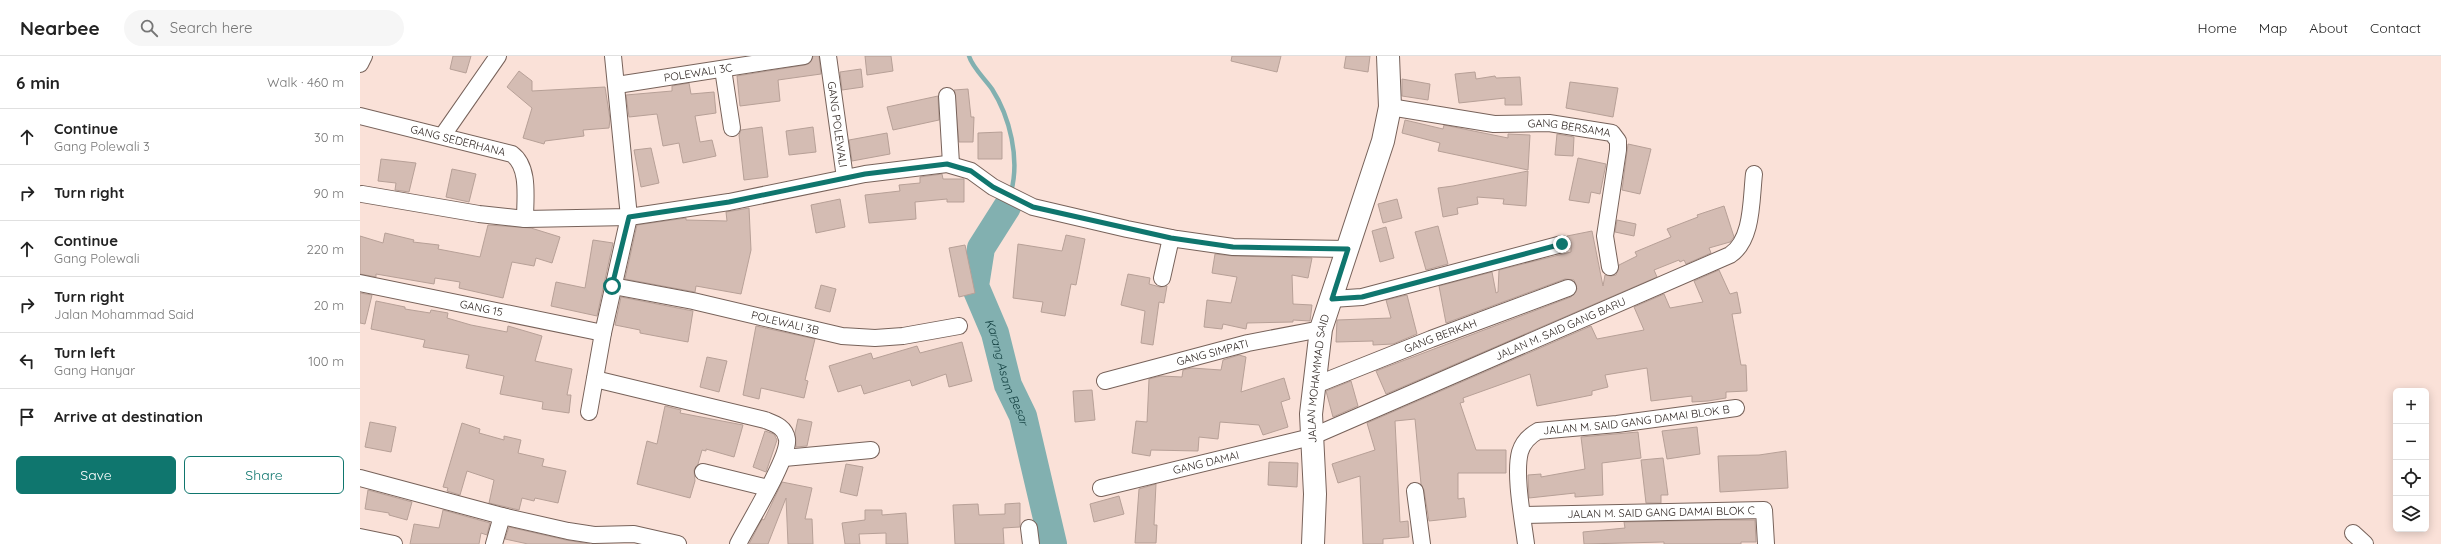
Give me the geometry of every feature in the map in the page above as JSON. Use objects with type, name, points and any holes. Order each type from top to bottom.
[{"type":"street","points":[[360,64],[364,56]]},
{"type":"street","points":[[443,135],[498,56]]},
{"type":"street","points":[[589,412],[612,286],[629,217],[613,56]]},
{"type":"street","name":"POLEWALI 3C","points":[[617,85],[804,56]]},
{"type":"street","name":"GANG POLEWALI","points":[[828,56],[845,178],[918,166],[952,164],[971,171],[993,187],[1033,207],[1171,238],[1233,247],[1348,249]]},
{"type":"street","name":"JALAN MOHAMMAD SAID","points":[[1313,544],[1315,494],[1311,437],[1313,386],[1321,329],[1380,148],[1390,107],[1388,56]]},
{"type":"street","points":[[723,69],[732,128]]},
{"type":"street","points":[[947,96],[952,164]]},
{"type":"street","name":"GANG BERSAMA","points":[[1390,107],[1494,124],[1549,124],[1612,133],[1618,141],[1618,150],[1605,236],[1610,267]]},
{"type":"street","name":"GANG SEDERHANA","points":[[360,116],[443,135],[506,152],[517,157],[523,170],[524,219]]},
{"type":"street","name":"JALAN M. SAID GANG BARU","points":[[1311,437],[1730,255],[1736,251],[1744,239],[1754,174]]},
{"type":"street","points":[[362,194],[479,214],[524,219],[629,217],[729,202],[845,178]]},
{"type":"street","points":[[1162,278],[1171,238]]},
{"type":"street","points":[[1332,299],[1368,296],[1562,244]]},
{"type":"street","name":"GANG 15","points":[[360,283],[603,333]]},
{"type":"street","name":"POLEWALI 3B","points":[[612,286],[693,301],[842,336],[875,338],[903,336],[959,326]]},
{"type":"street","name":"GANG BERKAH","points":[[1313,386],[1431,339],[1568,288]]},
{"type":"street","name":"GANG SIMPATI","points":[[1105,380],[1248,343],[1321,329]]},
{"type":"street","points":[[595,379],[776,424],[782,428],[788,440],[784,458],[738,544]]},
{"type":"street","name":"JALAN M. SAID GANG DAMAI BLOK B","points":[[1526,544],[1518,465],[1520,451],[1525,441],[1538,431],[1617,424],[1736,408]]},
{"type":"street","name":"GANG DAMAI","points":[[1101,488],[1311,437]]},
{"type":"street","points":[[784,458],[871,450]]},
{"type":"street","points":[[703,472],[768,488]]},
{"type":"street","points":[[360,478],[502,516],[568,531],[594,535],[634,534],[678,544]]},
{"type":"street","points":[[1415,491],[1422,544]]},
{"type":"street","name":"JALAN M. SAID GANG DAMAI BLOK C","points":[[1523,515],[1764,510],[1766,544]]},
{"type":"street","points":[[494,544],[502,516]]},
{"type":"street","points":[[1029,528],[1031,544]]},
{"type":"street","points":[[360,537],[394,544]]},
{"type":"building","points":[[453,56],[471,56],[466,73],[450,69]]},
{"type":"building","points":[[813,56],[819,56],[821,74],[778,80],[780,101],[740,106],[737,76],[805,65],[810,63]]},
{"type":"building","points":[[865,56],[891,56],[893,71],[867,75]]},
{"type":"building","points":[[1232,56],[1281,56],[1277,72],[1231,61]]},
{"type":"building","points":[[1346,56],[1370,56],[1368,72],[1344,68]]},
{"type":"building","points":[[861,69],[863,87],[842,90],[840,72]]},
{"type":"building","points":[[519,71],[532,81],[532,91],[605,87],[610,119],[609,128],[583,130],[584,136],[545,141],[544,144],[523,138],[532,108],[507,87]]},
{"type":"building","points":[[1475,72],[1476,79],[1495,76],[1496,78],[1520,77],[1522,105],[1505,105],[1505,98],[1459,103],[1455,74]]},
{"type":"building","points":[[1402,79],[1430,84],[1428,100],[1402,96]]},
{"type":"building","points":[[1570,82],[1618,88],[1613,117],[1566,108]]},
{"type":"building","points":[[689,83],[691,94],[714,92],[716,113],[695,116],[700,142],[712,140],[716,156],[683,163],[679,143],[663,146],[657,114],[629,117],[626,95],[672,91],[672,86]]},
{"type":"building","points":[[968,89],[971,117],[974,117],[973,142],[959,142],[954,90]]},
{"type":"building","points":[[938,96],[939,120],[893,130],[887,107]]},
{"type":"building","points":[[1405,120],[1443,129],[1444,125],[1508,138],[1508,134],[1530,135],[1528,170],[1438,151],[1440,143],[1402,133]]},
{"type":"building","points":[[762,127],[768,177],[744,180],[739,135],[741,130]]},
{"type":"building","points":[[813,127],[816,152],[789,155],[786,131]]},
{"type":"building","points":[[1002,132],[1002,159],[978,159],[978,133]]},
{"type":"building","points":[[887,133],[890,154],[852,161],[849,140]]},
{"type":"building","points":[[1557,134],[1574,137],[1573,156],[1555,155]]},
{"type":"building","points":[[1628,144],[1651,149],[1640,194],[1622,190]]},
{"type":"building","points":[[651,148],[659,183],[641,187],[634,150]]},
{"type":"building","points":[[1578,158],[1606,164],[1600,194],[1591,192],[1589,203],[1569,200]]},
{"type":"building","points":[[381,159],[416,163],[409,192],[395,190],[396,183],[378,181]]},
{"type":"building","points":[[452,169],[476,174],[469,202],[446,197]]},
{"type":"building","points":[[1528,171],[1526,206],[1503,204],[1504,199],[1477,197],[1478,204],[1457,208],[1458,214],[1443,217],[1438,188]]},
{"type":"building","points":[[942,174],[943,179],[964,179],[964,202],[947,202],[947,199],[915,202],[916,219],[869,223],[865,195],[900,191],[899,185],[920,183],[920,177]]},
{"type":"building","points":[[840,199],[845,227],[816,233],[811,205]]},
{"type":"building","points":[[1397,199],[1402,218],[1383,223],[1378,204]]},
{"type":"building","points":[[1724,206],[1734,237],[1730,242],[1709,248],[1711,253],[1686,264],[1684,260],[1680,262],[1679,260],[1654,270],[1657,277],[1386,394],[1376,371],[1571,297],[1577,289],[1574,280],[1565,279],[1446,323],[1439,286],[1492,272],[1496,293],[1498,292],[1499,270],[1571,252],[1571,242],[1567,236],[1592,231],[1603,286],[1605,275],[1616,275],[1619,265],[1637,256],[1635,252],[1671,237],[1667,229],[1698,217],[1697,215]]},
{"type":"building","points":[[749,208],[751,250],[741,294],[696,286],[695,292],[625,279],[637,225],[686,218],[686,220],[727,221],[726,212]]},
{"type":"building","points":[[1617,220],[1636,224],[1634,236],[1615,232]]},
{"type":"building","points":[[488,225],[531,228],[560,237],[552,263],[536,258],[534,266],[512,262],[503,298],[459,288],[460,282],[435,278],[434,284],[376,274],[376,277],[360,274],[360,236],[383,243],[385,233],[414,240],[413,242],[439,245],[438,249],[480,257]]},
{"type":"building","points":[[1438,226],[1448,264],[1426,270],[1415,232]]},
{"type":"building","points":[[1386,227],[1394,258],[1380,262],[1372,231]]},
{"type":"building","points":[[1066,235],[1085,239],[1076,285],[1071,284],[1065,316],[1041,312],[1043,302],[1013,298],[1018,244],[1062,251]]},
{"type":"building","points":[[593,240],[613,243],[597,316],[551,306],[556,282],[585,288]]},
{"type":"building","points":[[965,245],[975,293],[959,297],[949,248]]},
{"type":"building","points":[[1215,254],[1233,256],[1312,258],[1308,278],[1292,275],[1293,304],[1312,305],[1310,321],[1293,320],[1293,322],[1247,323],[1246,329],[1223,324],[1222,329],[1204,327],[1207,300],[1231,303],[1237,277],[1212,273]]},
{"type":"building","points":[[1719,270],[1730,294],[1737,292],[1741,313],[1732,314],[1741,365],[1746,365],[1747,391],[1726,392],[1726,398],[1708,401],[1692,402],[1692,396],[1651,401],[1647,368],[1605,375],[1608,387],[1592,391],[1592,395],[1537,406],[1530,374],[1463,398],[1464,402],[1460,403],[1476,450],[1506,450],[1506,473],[1458,473],[1458,499],[1464,498],[1466,517],[1429,521],[1424,490],[1421,484],[1415,419],[1395,421],[1400,522],[1408,521],[1409,537],[1383,539],[1383,544],[1363,544],[1360,476],[1338,483],[1332,464],[1375,450],[1367,423],[1591,326],[1597,339],[1644,330],[1634,307],[1664,294],[1670,308],[1703,302],[1694,281]]},
{"type":"building","points":[[1128,274],[1150,278],[1149,284],[1160,287],[1167,286],[1164,303],[1159,302],[1153,345],[1141,343],[1145,311],[1121,305]]},
{"type":"building","points":[[821,285],[836,289],[830,312],[815,308]]},
{"type":"building","points":[[360,293],[372,295],[365,324],[360,323]]},
{"type":"building","points":[[1407,295],[1417,334],[1393,344],[1373,345],[1373,341],[1336,342],[1337,320],[1391,318],[1386,300]]},
{"type":"building","points":[[621,297],[693,311],[688,342],[640,333],[640,330],[615,325]]},
{"type":"building","points":[[376,301],[405,307],[405,309],[430,313],[431,310],[448,313],[447,318],[471,325],[507,332],[508,326],[542,336],[535,361],[572,369],[567,395],[571,395],[569,413],[542,409],[543,402],[500,394],[504,376],[466,368],[469,355],[423,347],[425,340],[371,329]]},
{"type":"building","points":[[756,326],[815,339],[805,380],[808,381],[804,398],[761,388],[759,399],[743,395]]},
{"type":"building","points":[[962,342],[972,381],[949,387],[946,374],[912,386],[910,380],[864,394],[861,385],[838,392],[829,366],[871,353],[873,359],[917,346],[920,353]]},
{"type":"building","points":[[1239,355],[1246,357],[1241,392],[1284,378],[1290,399],[1281,402],[1288,427],[1263,435],[1259,425],[1220,422],[1218,439],[1199,437],[1198,451],[1151,450],[1150,456],[1132,453],[1136,421],[1147,422],[1149,379],[1161,376],[1182,377],[1183,370],[1192,368],[1221,370],[1223,360]]},
{"type":"building","points":[[707,357],[727,361],[719,392],[700,387]]},
{"type":"building","points":[[1351,381],[1358,406],[1333,417],[1326,391]]},
{"type":"building","points":[[1092,390],[1095,420],[1075,422],[1073,391]]},
{"type":"building","points":[[665,406],[681,410],[680,413],[743,425],[734,457],[706,449],[706,451],[702,450],[698,464],[694,470],[695,481],[690,498],[637,484],[647,441],[657,444]]},
{"type":"building","points":[[798,419],[812,422],[807,446],[796,447],[795,433]]},
{"type":"building","points":[[370,422],[396,427],[391,452],[365,447]]},
{"type":"building","points":[[462,423],[480,429],[479,433],[504,440],[504,436],[521,440],[518,453],[544,459],[542,466],[566,471],[558,503],[535,498],[534,501],[522,498],[519,510],[489,503],[494,480],[467,471],[460,495],[447,491],[448,488],[443,487]]},
{"type":"building","points":[[1697,427],[1700,454],[1667,459],[1662,431]]},
{"type":"building","points":[[765,431],[774,434],[777,440],[766,472],[753,467]]},
{"type":"building","points":[[1638,432],[1641,458],[1602,463],[1603,495],[1575,497],[1575,493],[1529,498],[1528,475],[1541,474],[1541,477],[1585,469],[1581,437]]},
{"type":"building","points":[[1786,451],[1788,488],[1720,492],[1718,456],[1759,455]]},
{"type":"building","points":[[1663,458],[1668,495],[1661,495],[1661,503],[1646,503],[1641,460]]},
{"type":"building","points":[[1269,462],[1298,463],[1297,487],[1268,485]]},
{"type":"building","points":[[846,464],[863,467],[857,496],[840,492]]},
{"type":"building","points":[[782,482],[812,488],[805,519],[812,519],[813,544],[788,544],[786,498],[768,544],[749,544],[762,519],[764,520]]},
{"type":"building","points":[[1156,484],[1154,525],[1157,525],[1156,543],[1135,543],[1139,489]]},
{"type":"building","points":[[368,490],[412,502],[407,520],[389,515],[389,513],[365,509]]},
{"type":"building","points":[[1119,496],[1124,514],[1094,522],[1090,504]]},
{"type":"building","points":[[1020,503],[1020,527],[1003,528],[1004,544],[955,544],[953,505],[978,504],[979,515],[1005,514],[1005,504]]},
{"type":"building","points":[[443,510],[490,523],[487,535],[481,533],[479,544],[410,544],[414,524],[439,528]]},
{"type":"building","points":[[865,510],[882,510],[882,515],[906,513],[908,544],[886,544],[886,533],[859,534],[860,544],[845,544],[842,523],[865,520]]},
{"type":"building","points":[[1755,520],[1756,542],[1741,542],[1741,544],[1664,544],[1664,542],[1584,544],[1583,532],[1625,528],[1624,522]]},
{"type":"building","points":[[509,527],[590,544],[528,544],[505,539]]},
{"type":"waterway","points":[[969,56],[979,73],[992,89],[1004,112],[1012,139],[1014,152],[1014,179],[1011,192]]},
{"type":"waterway","name":"Karang Asam Besar","points":[[1007,207],[981,248],[975,286],[995,333],[1008,385],[1023,416],[1053,544]]},
{"type":"route","points":[[612,286],[629,217],[729,202],[845,178],[935,164],[956,165],[971,171],[993,187],[1033,207],[1127,229],[1171,238],[1233,247],[1268,249],[1348,249],[1332,299],[1349,299],[1389,291],[1562,244]]}]
